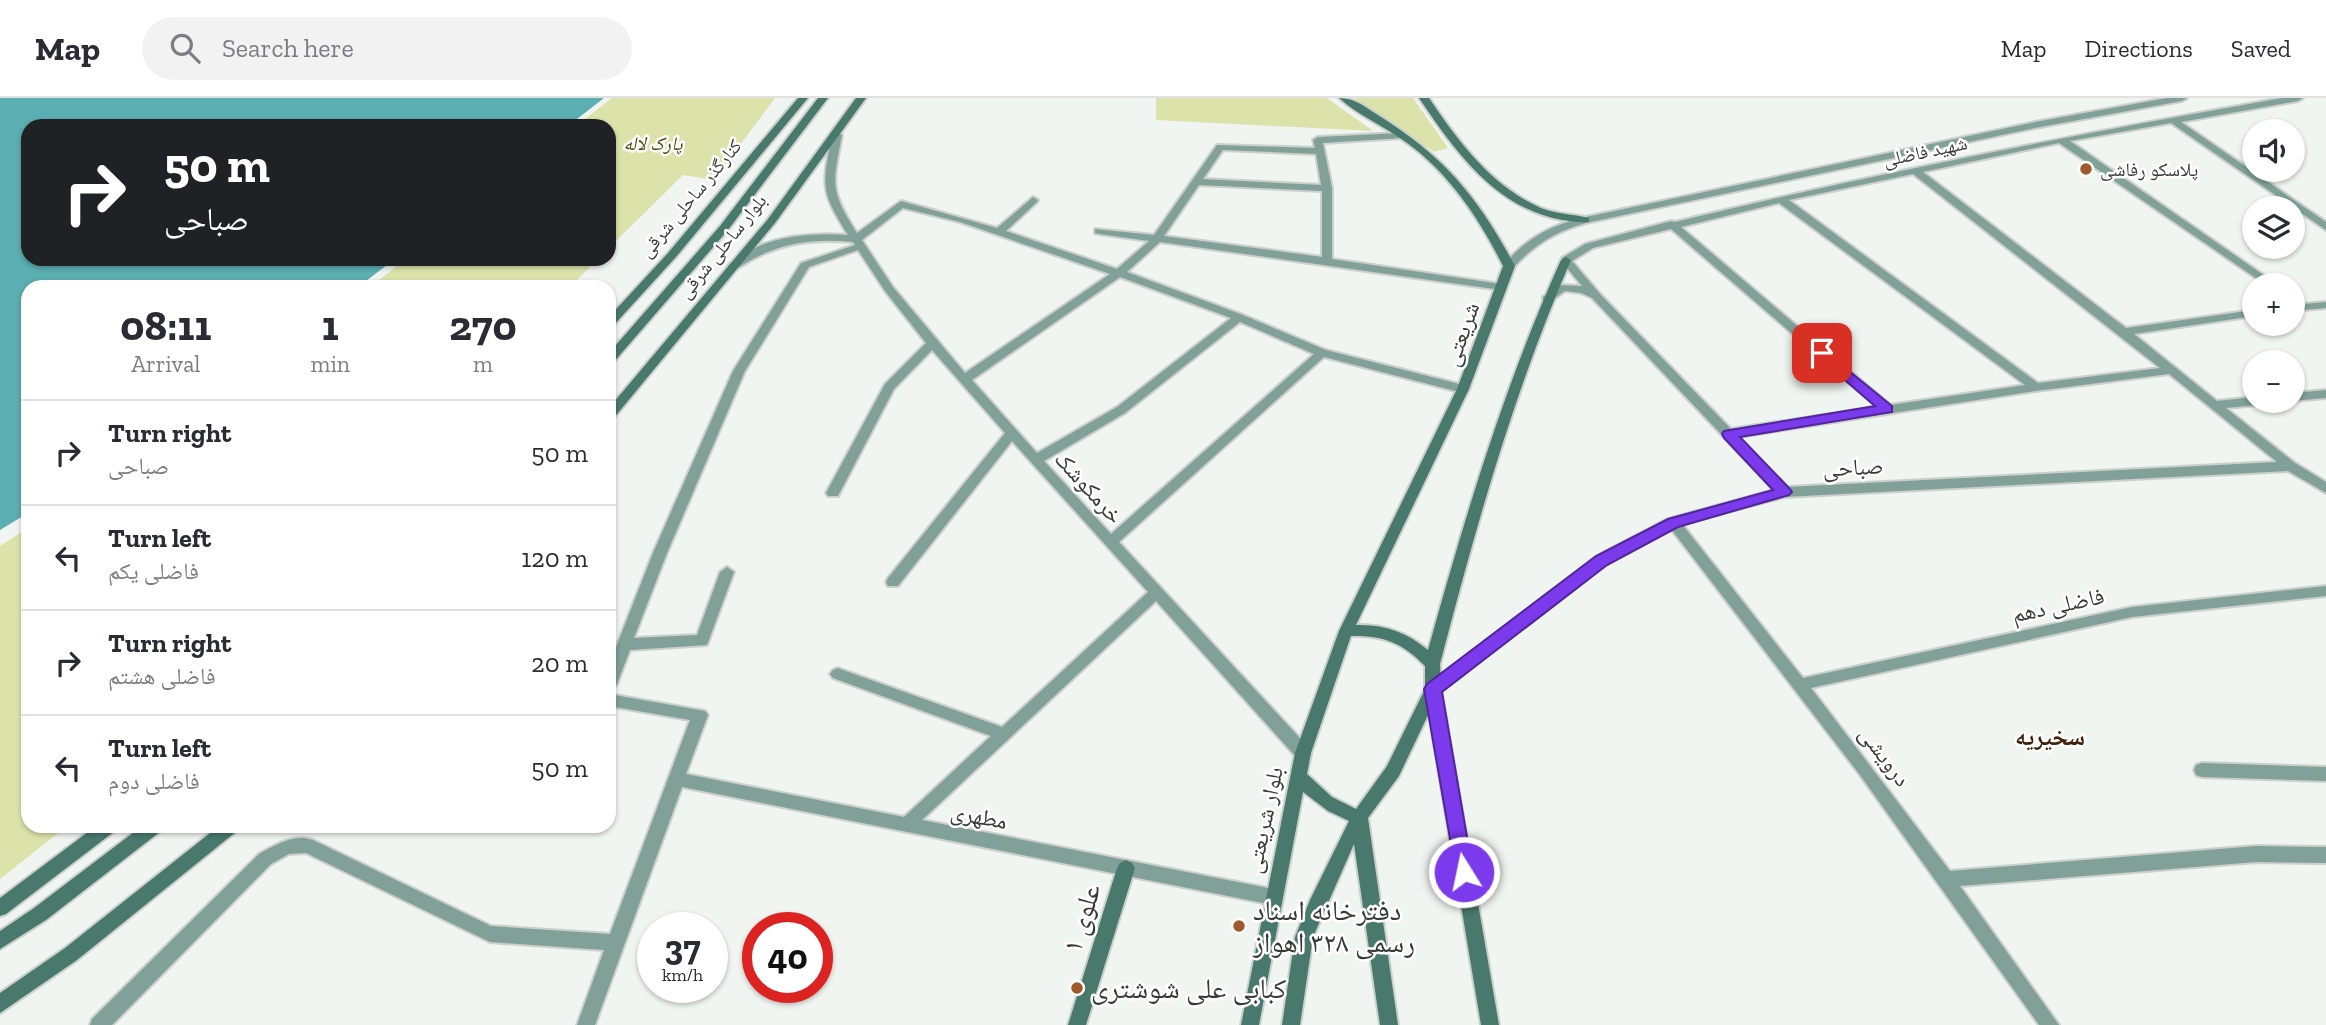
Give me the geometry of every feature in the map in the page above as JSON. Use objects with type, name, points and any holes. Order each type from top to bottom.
[{"type":"main road","name":"کنارگذر ساحلی شرقی","points":[[616,316],[672,255],[803,98]]},
{"type":"main road","name":"بلوار ساحلی شرقی","points":[[616,352],[757,187],[823,98]]},
{"type":"main road","name":"بلوار ساحلی شرقی","points":[[616,408],[734,266],[837,135],[861,98]]},
{"type":"main road","points":[[1344,98],[1428,155],[1463,193],[1494,236],[1509,266]]},
{"type":"main road","points":[[1424,98],[1456,147],[1511,197],[1540,211],[1585,220]]},
{"type":"main road","points":[[730,183],[757,187]]},
{"type":"main road","points":[[1490,1025],[1433,689],[1432,664],[1485,468],[1547,299],[1566,260]]},
{"type":"main road","name":"شریعتی","points":[[1346,631],[1463,389],[1509,266]]},
{"type":"main road","points":[[1346,631],[1371,629],[1396,634],[1417,646],[1432,664]]},
{"type":"main road","name":"بلوار شریعتی","points":[[1250,1025],[1303,753],[1346,631]]},
{"type":"main road","points":[[1291,1025],[1304,937],[1359,817],[1393,771],[1433,689]]},
{"type":"main road","points":[[1299,778],[1329,805],[1359,817]]},
{"type":"main road","points":[[1359,817],[1389,1025]]},
{"type":"main road","points":[[0,908],[100,833]]},
{"type":"main road","points":[[0,941],[40,914],[146,833]]},
{"type":"main road","points":[[0,1004],[71,954],[222,833]]},
{"type":"main road","name":"علوی ۱","points":[[1077,1025],[1126,868]]},
{"type":"street","name":"شهید فاضلی","points":[[1509,266],[1526,246],[1552,229],[1585,220],[2035,125],[2182,98]]},
{"type":"street","name":"شهید فاضلی","points":[[1566,260],[1588,246],[1781,199],[2061,140],[2298,98]]},
{"type":"street","points":[[2171,119],[2326,227]]},
{"type":"street","name":"خرمکوشک","points":[[837,135],[830,172],[830,192],[838,211],[889,289],[932,343],[1036,460],[1303,753]]},
{"type":"street","points":[[1327,261],[1327,188],[1318,140],[1400,136]]},
{"type":"street","points":[[2061,140],[2255,273]]},
{"type":"street","points":[[965,379],[1119,273],[1156,240],[1220,147],[1320,150]]},
{"type":"street","points":[[1915,171],[2124,332],[2290,466],[2326,488]]},
{"type":"street","points":[[1196,182],[1327,188]]},
{"type":"street","points":[[1781,199],[2036,387]]},
{"type":"street","points":[[998,232],[1033,200]]},
{"type":"street","points":[[616,666],[660,553],[739,371],[805,265],[858,242],[901,204],[998,232],[1119,273],[1239,317],[1322,353],[1463,389]]},
{"type":"street","points":[[1671,224],[1887,409]]},
{"type":"street","points":[[1099,231],[1501,287]]},
{"type":"street","points":[[734,266],[754,252],[779,241],[808,236],[858,242]]},
{"type":"street","points":[[1566,260],[1597,297],[1784,492]]},
{"type":"street","points":[[1547,299],[1563,287],[1584,290],[1597,297]]},
{"type":"street","points":[[2305,306],[2326,304]]},
{"type":"street","points":[[2124,332],[2242,315]]},
{"type":"street","points":[[1036,460],[1121,410],[1239,317]]},
{"type":"street","points":[[833,493],[889,387],[932,343]]},
{"type":"street","points":[[1111,542],[1322,353]]},
{"type":"street","points":[[1729,434],[2036,387],[2171,370]]},
{"type":"street","points":[[2305,396],[2326,394]]},
{"type":"street","points":[[2215,405],[2242,402]]},
{"type":"street","points":[[893,582],[1013,432]]},
{"type":"street","name":"صباحی","points":[[1433,689],[1602,561],[1673,523],[1784,492],[2290,466]]},
{"type":"street","name":"درویشی","points":[[1673,523],[1802,684],[1947,878],[2050,1025]]},
{"type":"street","points":[[625,644],[702,641],[727,572]]},
{"type":"street","name":"فاضلی دهم","points":[[1802,684],[2132,612],[2326,591]]},
{"type":"street","points":[[907,824],[1156,593]]},
{"type":"street","points":[[838,674],[1004,734]]},
{"type":"street","points":[[586,1025],[700,715],[616,701]]},
{"type":"street","points":[[2202,770],[2326,775]]},
{"type":"street","name":"مطهری","points":[[677,779],[1273,897]]},
{"type":"street","points":[[99,1025],[265,859],[287,847],[307,845],[489,934],[616,943]]},
{"type":"street","points":[[1947,878],[2256,854],[2326,855]]},
{"type":"green space","name":"پارک لاله","points":[[612,98],[775,98],[714,180],[683,175],[616,241],[616,119],[585,119]]},
{"type":"green space","points":[[1156,98],[1327,98],[1373,131],[1156,120]]},
{"type":"green space","points":[[1354,98],[1413,98],[1448,148],[1434,152]]},
{"type":"green space","points":[[397,266],[591,266],[577,280],[379,280]]},
{"type":"green space","points":[[21,532],[21,833],[58,833],[0,879],[0,546]]},
{"type":"water","points":[[0,98],[604,98],[577,119],[21,119],[21,266],[386,266],[367,280],[21,280],[21,517],[0,530]]},
{"type":"place","name":"پلاسکو رفاشی","points":[[2086,169]]},
{"type":"place","name":"دفترخانه اسناد رسمی ۳۲۸ اهواز","points":[[1239,926]]},
{"type":"place","name":"کبابی علی شوشتری","points":[[1077,988]]},
{"type":"district","name":"سخیریه","points":[[2050,737]]},
{"type":"route","points":[[1464,872],[1433,689],[1602,561],[1673,523],[1784,492],[1729,434],[1887,409],[1822,353]]}]
